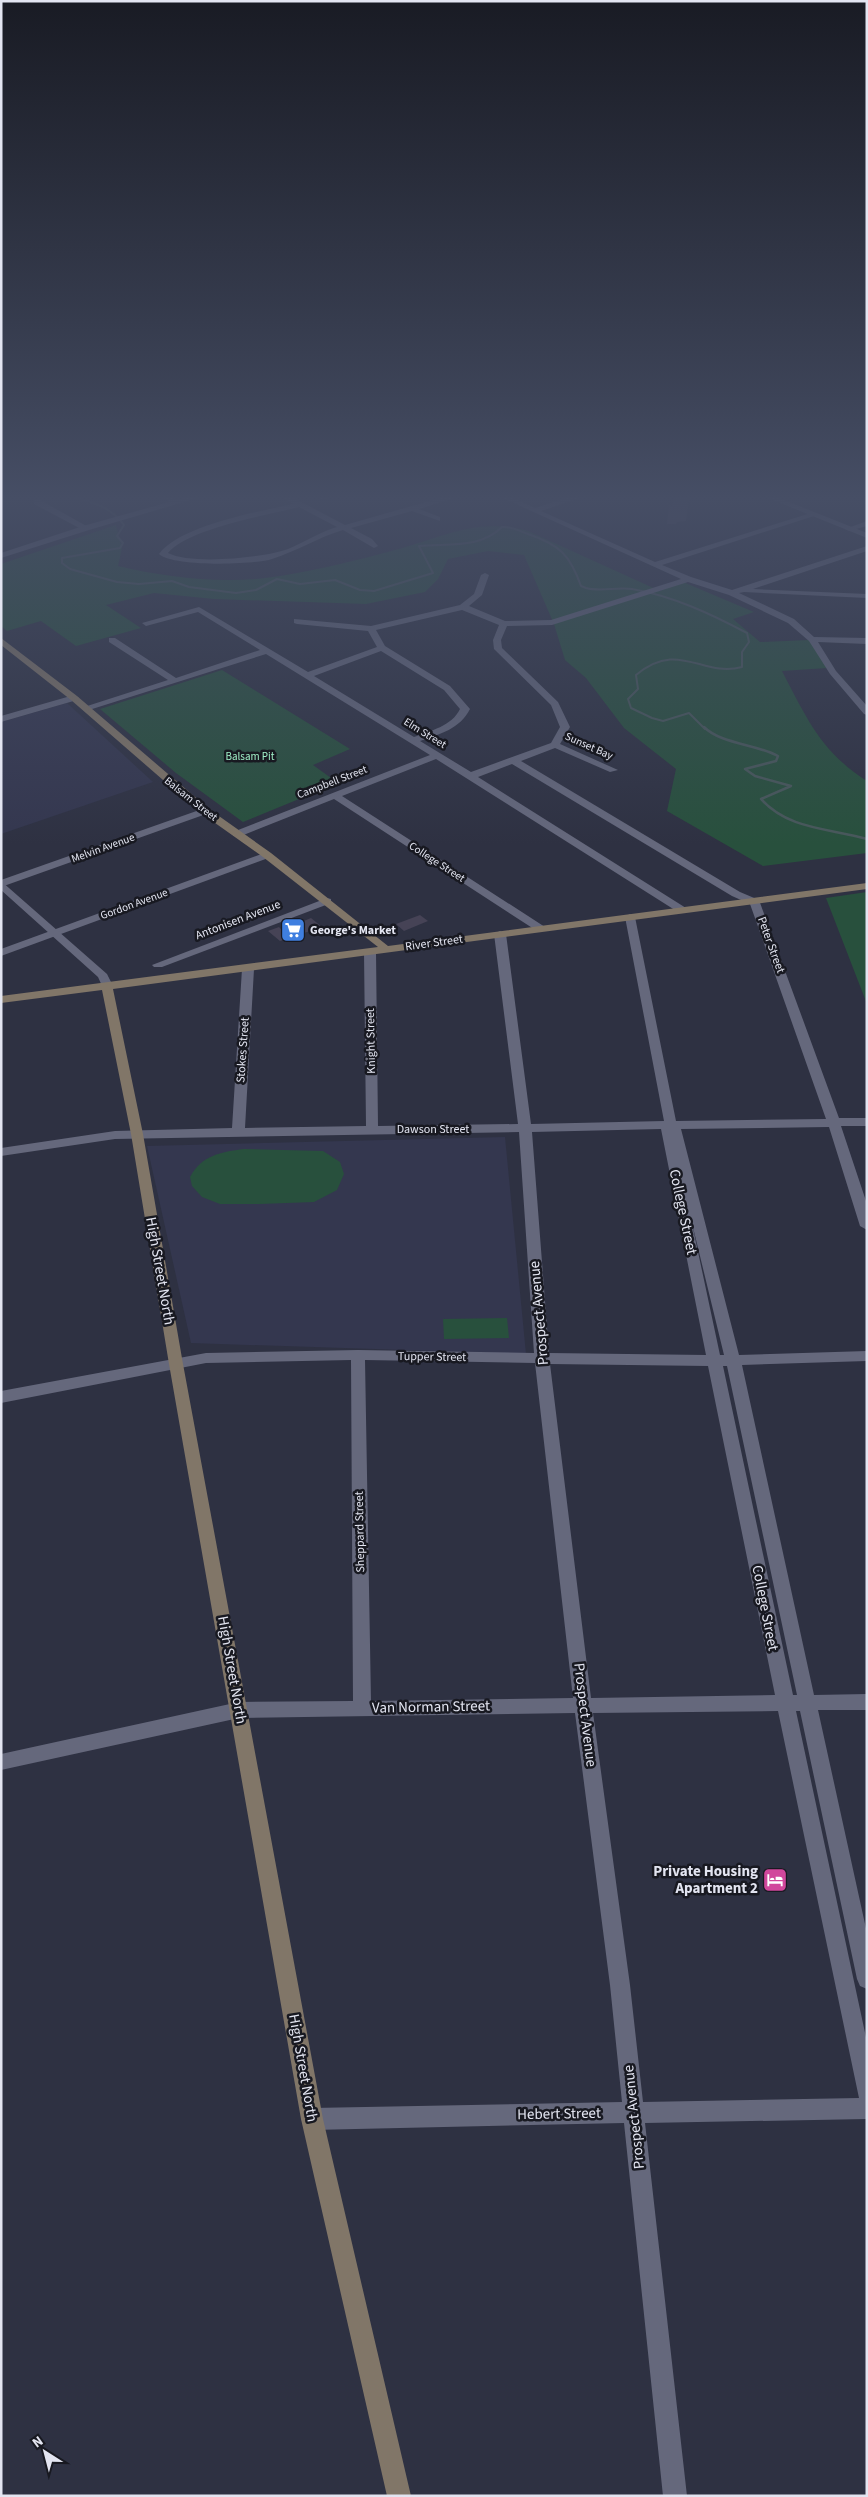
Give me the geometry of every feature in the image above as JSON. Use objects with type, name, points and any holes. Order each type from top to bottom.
[{"type":"main road","name":"Balsam Street","points":[[1,641],[74,698],[205,811],[328,901],[382,944],[385,950]]},
{"type":"main road","name":"River Street","points":[[1,1000],[248,969],[541,928],[755,902],[867,886]]},
{"type":"main road","name":"High Street North","points":[[107,986],[137,1134],[176,1364],[312,2119],[399,2496]]},
{"type":"street","name":"Elm Street","points":[[146,623],[193,611]]},
{"type":"street","name":"Elm Street","points":[[202,611],[438,755],[682,910]]},
{"type":"street","points":[[298,621],[371,629],[449,611]]},
{"type":"street","points":[[472,611],[504,624],[560,620],[591,611]]},
{"type":"street","points":[[771,611],[791,621],[812,639],[833,672],[864,703],[867,712]]},
{"type":"street","points":[[470,776],[555,745],[565,727],[555,704],[498,649],[497,640],[504,624]]},
{"type":"street","points":[[371,629],[382,648],[447,688],[465,709],[460,717],[444,728],[413,740]]},
{"type":"street","points":[[812,639],[867,642]]},
{"type":"street","points":[[112,640],[175,681]]},
{"type":"street","points":[[307,675],[382,648]]},
{"type":"street","points":[[86,708],[267,650]]},
{"type":"street","points":[[1,719],[74,698]]},
{"type":"street","name":"Sunset Bay","points":[[555,745],[613,770]]},
{"type":"street","name":"Campbell Street","points":[[237,834],[438,755]]},
{"type":"street","name":"Peter Street","points":[[513,760],[736,894],[755,902],[834,1123],[867,1226]]},
{"type":"street","name":"College Street","points":[[334,795],[541,928]]},
{"type":"street","name":"Melvin Avenue","points":[[1,884],[205,811]]},
{"type":"street","name":"Gordon Avenue","points":[[1,954],[267,855]]},
{"type":"street","name":"High Street North","points":[[1,884],[103,976],[107,986]]},
{"type":"street","name":"Antonisen Avenue","points":[[158,965],[328,901]]},
{"type":"street","name":"College Street","points":[[630,917],[671,1126],[676,1131],[733,1360],[867,1978]]},
{"type":"street","name":"Prospect Avenue","points":[[500,934],[525,1129],[542,1360],[634,2113],[675,2496]]},
{"type":"street","name":"Knight Street","points":[[370,952],[372,1130]]},
{"type":"street","name":"Stokes Street","points":[[238,1131],[248,969]]},
{"type":"street","name":"Dawson Street","points":[[1,1152],[115,1135],[137,1134],[867,1122]]},
{"type":"street","name":"College Street","points":[[671,1126],[666,1131],[734,1452],[784,1704],[867,2092]]},
{"type":"street","name":"Tupper Street","points":[[1,1397],[206,1358],[358,1355],[542,1360],[714,1361],[867,1356]]},
{"type":"street","name":"Sheppard Street","points":[[358,1355],[362,1708]]},
{"type":"street","points":[[734,1452],[752,1453]]},
{"type":"street","name":"Van Norman Street","points":[[1,1762],[239,1710],[867,1702]]},
{"type":"street","name":"Hebert Street","points":[[312,2119],[867,2108]]},
{"type":"shaded area","points":[[67,703],[153,782],[1,834],[1,722]]},
{"type":"shaded area","points":[[505,1137],[526,1354],[191,1343],[147,1146]]},
{"type":"green space","points":[[1,611],[114,611],[141,628],[76,646],[41,621],[7,631],[1,626]]},
{"type":"green space","points":[[548,611],[751,611],[754,612],[733,619],[760,642],[809,640],[827,668],[782,671],[807,718],[826,746],[851,770],[867,781],[867,853],[763,866],[667,811],[676,769],[624,728],[586,678],[565,660]]},
{"type":"green space","name":"Balsam Pit","points":[[222,670],[350,749],[313,765],[338,783],[243,822],[176,773],[100,709]]},
{"type":"green space","points":[[867,892],[867,1004],[826,898]]},
{"type":"green space","points":[[244,1149],[323,1151],[340,1162],[344,1174],[337,1190],[314,1202],[220,1204],[202,1197],[192,1186],[190,1177],[206,1159],[220,1153]]},
{"type":"green space","points":[[507,1318],[509,1338],[444,1339],[443,1319]]},
{"type":"building","points":[[420,915],[428,921],[404,931],[396,924]]},
{"type":"building","name":"George's Market","points":[[311,918],[322,927],[280,941],[268,931],[279,927],[282,930]]},
{"type":"waterway","points":[[700,611],[747,633],[749,642],[742,652],[742,667],[715,668],[678,660],[665,660],[651,665],[636,675],[638,689],[628,699],[631,708],[663,721],[689,713],[705,729]]},
{"type":"waterway","points":[[704,727],[720,737],[778,756],[776,761],[745,769],[755,776],[791,786],[761,799],[772,809],[784,817],[797,822],[867,839]]},
{"type":"place","name":"George's Market","points":[[293,930]]},
{"type":"place","name":"Private Housing Apartment 2","points":[[775,1880]]}]
